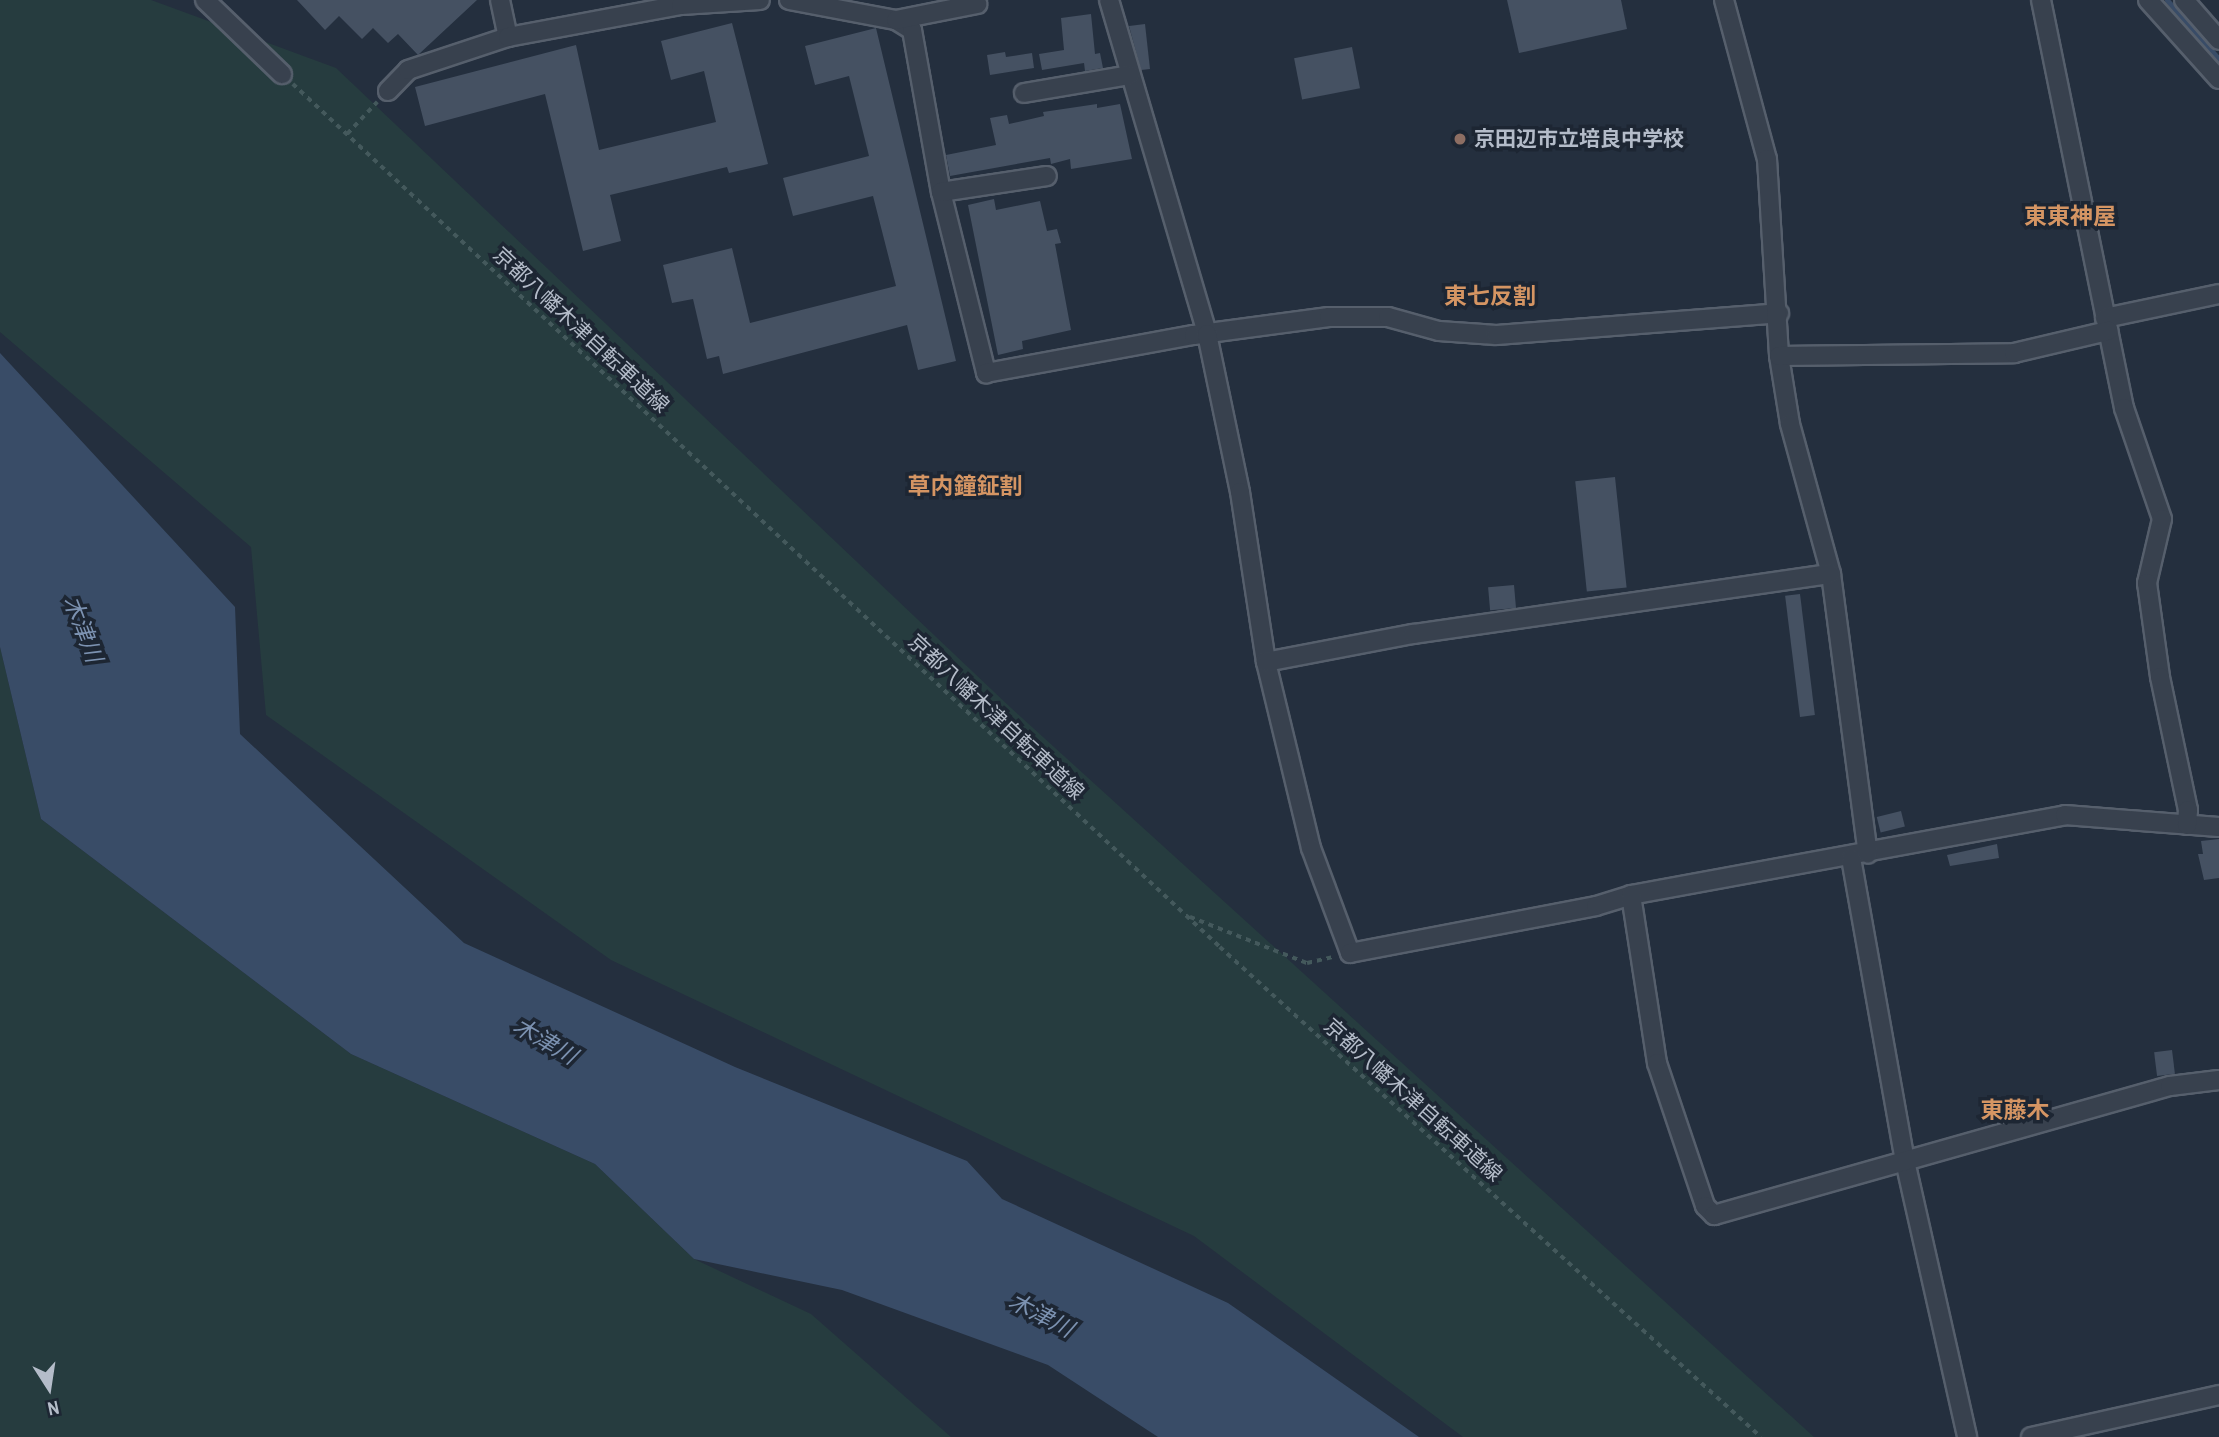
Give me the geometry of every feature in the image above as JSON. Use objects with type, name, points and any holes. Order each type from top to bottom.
[{"type":"street","points":[[205,0],[282,74]]},
{"type":"street","points":[[499,0],[508,37]]},
{"type":"street","points":[[388,91],[408,70],[508,37],[681,5],[760,0]]},
{"type":"street","points":[[789,0],[896,20],[912,30],[941,192],[986,373],[1207,334],[1329,317],[1388,317],[1439,331],[1496,335],[1779,313]]},
{"type":"street","points":[[1109,0],[1207,334],[1240,492],[1266,662],[1311,848],[1350,953],[1595,906],[1631,895],[1860,856],[2065,815],[2219,827]]},
{"type":"street","points":[[1724,0],[1767,159],[1779,313],[1779,356],[1790,424],[1831,574],[1860,856],[1905,1161],[1967,1437]]},
{"type":"street","points":[[2040,0],[2124,408],[2162,519],[2147,583],[2160,677],[2188,810],[2186,825]]},
{"type":"street","points":[[2148,0],[2219,79]]},
{"type":"street","points":[[2184,0],[2219,40]]},
{"type":"street","points":[[896,20],[950,4],[977,4]]},
{"type":"street","points":[[1024,93],[1130,75]]},
{"type":"street","points":[[941,192],[1047,176]]},
{"type":"street","points":[[1779,356],[1946,357],[2014,353],[2219,294]]},
{"type":"street","points":[[1266,662],[1413,634],[1831,574]]},
{"type":"street","points":[[1631,895],[1657,1063],[1705,1206],[1714,1215],[2170,1086],[2219,1080]]},
{"type":"street","points":[[2031,1437],[2219,1395]]},
{"type":"path","name":"京都八幡木津自転車道線","points":[[282,74],[1188,916],[1761,1437]]},
{"type":"path","points":[[346,134],[388,91]]},
{"type":"path","points":[[1188,916],[1307,964],[1350,953]]},
{"type":"green space","points":[[0,0],[151,0],[336,68],[1010,707],[1814,1437],[1463,1437],[1194,1236],[611,960],[266,715],[251,547],[0,332]]},
{"type":"green space","points":[[0,647],[41,819],[351,1054],[595,1164],[694,1259],[811,1314],[951,1437],[0,1437]]},
{"type":"water","name":"木津川","points":[[0,353],[235,607],[240,734],[464,943],[735,1067],[967,1161],[1002,1199],[1228,1303],[1419,1437],[1158,1437],[1048,1365],[842,1290],[694,1259],[595,1164],[351,1054],[41,819],[0,647]]},
{"type":"building","points":[[297,0],[477,0],[418,55],[398,34],[388,43],[373,28],[362,39],[339,16],[325,30]]},
{"type":"building","points":[[1507,0],[1621,0],[1627,29],[1519,53]]},
{"type":"building","points":[[1091,14],[1095,54],[1100,53],[1103,68],[1085,71],[1084,63],[1042,70],[1039,54],[1064,50],[1061,18]]},
{"type":"building","points":[[732,23],[768,164],[729,173],[727,167],[610,195],[621,241],[583,251],[545,94],[425,126],[415,87],[576,45],[599,150],[716,122],[704,71],[671,80],[661,41]]},
{"type":"building","points":[[1145,24],[1150,69],[1141,70],[1129,26]]},
{"type":"building","points":[[876,28],[956,361],[918,370],[907,325],[723,374],[719,356],[707,359],[693,299],[672,303],[663,265],[732,248],[750,323],[896,286],[873,196],[793,216],[783,178],[869,156],[849,76],[815,85],[805,46]]},
{"type":"building","points":[[1352,47],[1360,88],[1302,99],[1294,58]]},
{"type":"building","points":[[1005,52],[1006,57],[1032,53],[1034,68],[990,75],[987,55]]},
{"type":"building","points":[[1097,104],[1097,108],[1120,104],[1132,159],[1071,169],[1070,159],[1051,164],[1050,158],[950,176],[946,155],[996,145],[990,118],[1007,115],[1009,124],[1044,116],[1043,112]]},
{"type":"building","points":[[994,199],[996,210],[1040,201],[1047,231],[1057,229],[1061,243],[1055,244],[1071,330],[1022,341],[1023,349],[998,355],[968,205]]},
{"type":"building","points":[[1615,477],[1627,587],[1587,592],[1575,481]]},
{"type":"building","points":[[1514,585],[1516,608],[1490,610],[1488,587]]},
{"type":"building","points":[[1800,594],[1815,715],[1800,717],[1785,596]]},
{"type":"building","points":[[1901,811],[1905,827],[1881,833],[1877,817]]},
{"type":"building","points":[[2219,839],[2219,878],[2204,880],[2198,854],[2203,854],[2201,841]]},
{"type":"building","points":[[1997,844],[1999,858],[1950,866],[1947,855]]},
{"type":"building","points":[[2172,1050],[2175,1074],[2157,1076],[2154,1052]]},
{"type":"waterway","points":[[2167,0],[2219,59]]},
{"type":"place","name":"京田辺市立培良中学校","points":[[1460,139]]},
{"type":"district","name":"東東神屋","points":[[2070,216]]},
{"type":"district","name":"東七反割","points":[[1490,296]]},
{"type":"district","name":"草内鐘鉦割","points":[[965,486]]},
{"type":"district","name":"東藤木","points":[[2015,1110]]}]
